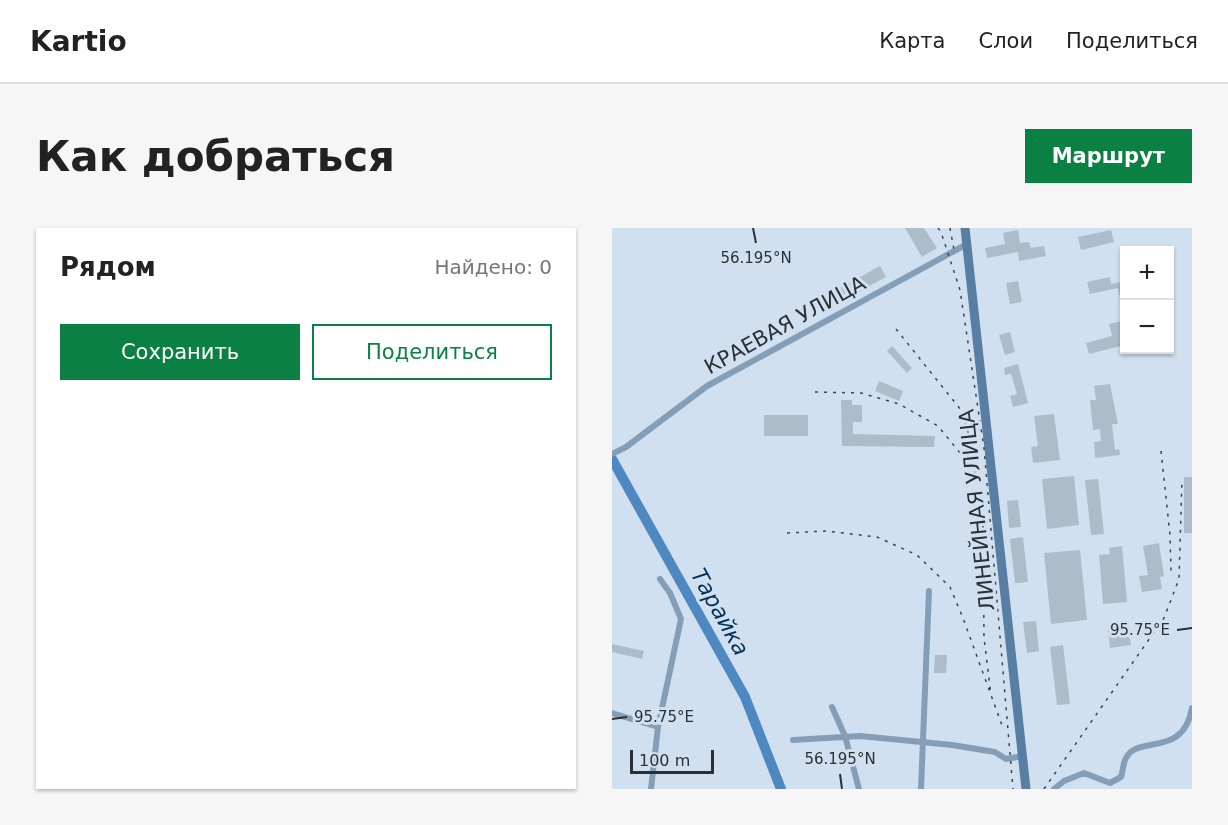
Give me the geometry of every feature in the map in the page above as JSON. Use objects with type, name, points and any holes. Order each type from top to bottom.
[{"type":"street","name":"ЛИНЕЙНАЯ УЛИЦА","points":[[965,228],[1026,789]]},
{"type":"street","name":"КРАЕВАЯ УЛИЦА","points":[[612,454],[626,447],[707,386],[968,244]]},
{"type":"street","points":[[651,789],[658,727],[681,618],[670,593],[660,579]]},
{"type":"street","points":[[921,789],[929,591]]},
{"type":"street","points":[[832,707],[845,736],[859,789]]},
{"type":"street","points":[[1054,789],[1064,781],[1084,773],[1110,783],[1121,777],[1126,757],[1136,748],[1154,746],[1177,737],[1190,721],[1192,708]]},
{"type":"street","points":[[612,713],[658,727]]},
{"type":"street","points":[[792,740],[845,736],[995,752],[1006,759],[1023,756]]},
{"type":"building","points":[[905,228],[924,228],[937,248],[922,257]]},
{"type":"building","points":[[1018,230],[1020,243],[1029,242],[1031,248],[1044,246],[1046,256],[1019,261],[1018,252],[987,258],[985,248],[1005,244],[1003,233]]},
{"type":"building","points":[[1111,230],[1114,242],[1081,250],[1078,237]]},
{"type":"building","points":[[880,266],[886,277],[834,305],[829,294]]},
{"type":"building","points":[[1110,277],[1111,284],[1120,282],[1120,298],[1118,288],[1090,294],[1087,282]]},
{"type":"building","points":[[1018,281],[1022,302],[1010,304],[1006,283]]},
{"type":"building","points":[[1120,321],[1120,346],[1089,354],[1086,343],[1112,336],[1109,324]]},
{"type":"building","points":[[1010,332],[1015,352],[1005,355],[999,335]]},
{"type":"building","points":[[892,346],[912,368],[907,373],[887,351]]},
{"type":"building","points":[[1018,364],[1028,403],[1013,407],[1010,396],[1017,394],[1011,374],[1005,375],[1004,368]]},
{"type":"building","points":[[879,381],[903,391],[899,401],[875,391]]},
{"type":"building","points":[[1110,384],[1118,424],[1112,424],[1115,450],[1119,449],[1120,455],[1095,458],[1094,442],[1101,441],[1100,429],[1093,430],[1090,400],[1096,400],[1094,386]]},
{"type":"building","points":[[841,400],[852,400],[852,405],[862,405],[862,422],[853,422],[853,434],[935,436],[934,447],[842,446]]},
{"type":"building","points":[[1054,414],[1060,460],[1033,463],[1031,447],[1038,446],[1034,416]]},
{"type":"building","points":[[764,415],[808,415],[808,436],[764,436]]},
{"type":"building","points":[[1074,476],[1079,525],[1047,529],[1042,479]]},
{"type":"building","points":[[1184,477],[1192,477],[1192,533],[1184,533]]},
{"type":"building","points":[[1098,479],[1104,534],[1091,535],[1085,480]]},
{"type":"building","points":[[1018,500],[1021,527],[1009,528],[1007,501]]},
{"type":"building","points":[[1023,537],[1028,582],[1015,583],[1010,539]]},
{"type":"building","points":[[1159,543],[1164,576],[1160,577],[1162,589],[1142,592],[1139,576],[1148,575],[1143,546]]},
{"type":"building","points":[[1122,546],[1127,602],[1103,604],[1099,555],[1110,554],[1109,548]]},
{"type":"building","points":[[1080,550],[1087,620],[1051,624],[1044,553]]},
{"type":"building","points":[[1036,621],[1039,651],[1027,653],[1023,622]]},
{"type":"building","points":[[1128,627],[1131,645],[1110,648],[1108,630]]},
{"type":"building","points":[[612,644],[644,651],[642,659],[612,652]]},
{"type":"building","points":[[1063,645],[1070,704],[1057,705],[1050,647]]},
{"type":"building","points":[[935,655],[947,655],[946,673],[934,673]]},
{"type":"waterway","name":"Тарайка","points":[[612,459],[745,697],[781,789]]},
{"type":"railway","points":[[938,228],[960,290],[984,448],[1013,789]]},
{"type":"railway","points":[[950,228],[954,250]]},
{"type":"railway","points":[[896,329],[961,410],[978,471]]},
{"type":"railway","points":[[815,392],[861,393],[899,404],[938,426],[974,470],[983,501]]},
{"type":"railway","points":[[1161,451],[1170,535],[1171,571]]},
{"type":"railway","points":[[1044,789],[1164,618],[1179,579],[1182,479]]},
{"type":"railway","points":[[983,525],[984,638],[991,695]]},
{"type":"railway","points":[[787,533],[826,531],[877,537],[917,555],[950,587],[1003,728]]}]
